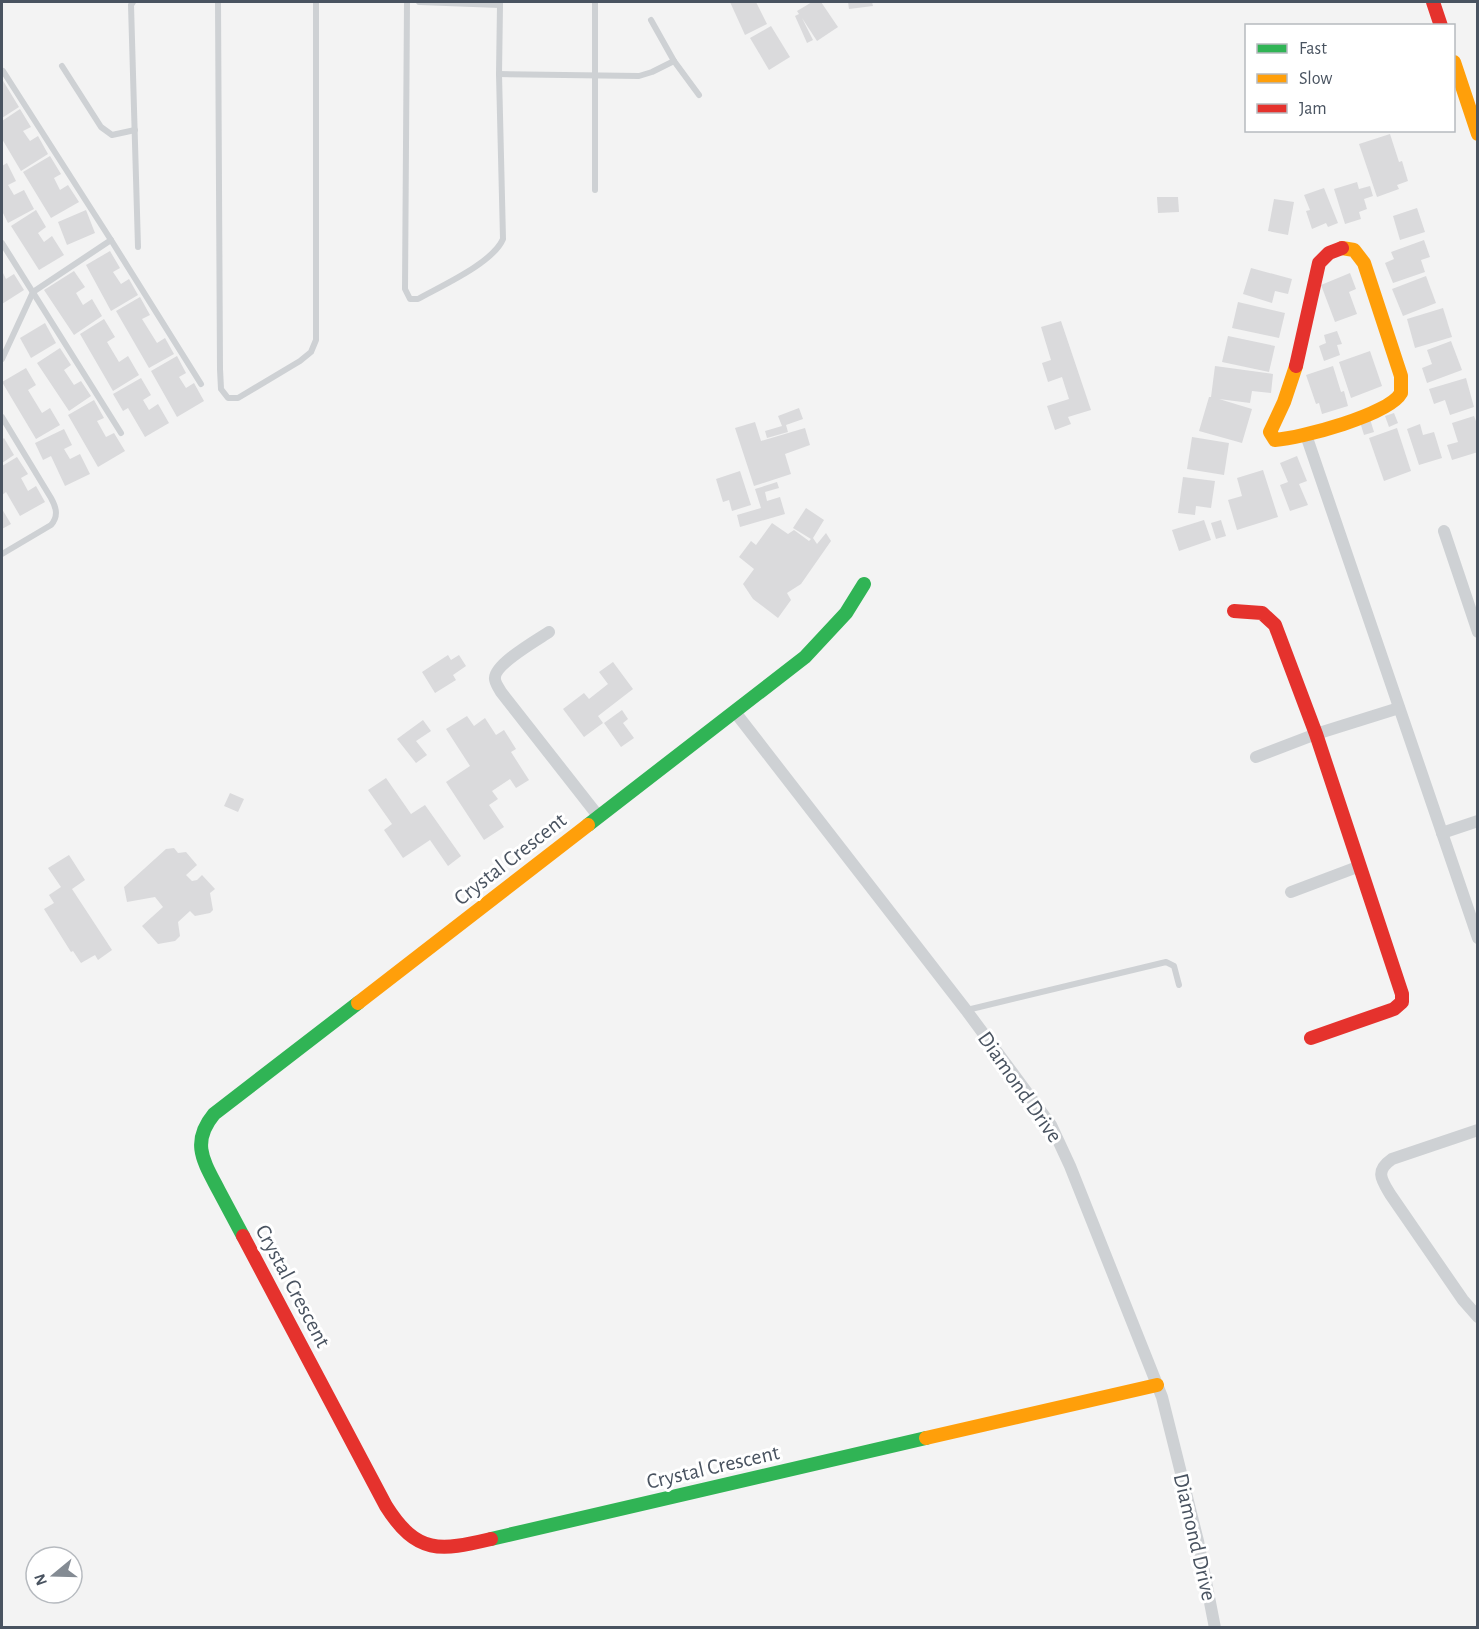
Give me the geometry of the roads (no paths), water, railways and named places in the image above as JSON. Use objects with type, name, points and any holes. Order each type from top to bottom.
[{"type":"street","points":[[1433,2],[1441,24]]},
{"type":"street","points":[[1455,65],[1478,134]]},
{"type":"street","points":[[1348,248],[1354,250],[1364,263],[1401,376],[1402,389],[1397,400],[1392,404],[1306,435],[1278,441],[1272,438],[1270,432],[1284,402],[1298,362],[1320,263],[1337,249],[1348,248]]},
{"type":"street","points":[[1306,435],[1478,938]]},
{"type":"street","points":[[1444,531],[1478,632]]},
{"type":"street","name":"Crystal Crescent","points":[[864,584],[846,614],[805,657],[214,1114],[202,1133],[200,1145],[206,1168],[386,1506],[404,1531],[429,1546],[456,1547],[1157,1385]]},
{"type":"street","points":[[1234,611],[1259,610],[1268,615],[1275,625],[1316,734],[1403,999],[1394,1009],[1311,1038]]},
{"type":"street","points":[[549,632],[496,670],[495,680],[501,692],[599,817]]},
{"type":"street","points":[[1256,757],[1316,734],[1400,708]]},
{"type":"street","name":"Diamond Drive","points":[[735,712],[1046,1116],[1062,1146],[1157,1385],[1172,1432],[1215,1628]]},
{"type":"street","points":[[1442,833],[1478,821]]},
{"type":"street","points":[[1291,892],[1360,866]]},
{"type":"street","points":[[1478,1130],[1392,1159],[1383,1167],[1381,1175],[1390,1194],[1463,1300],[1478,1317]]},
{"type":"lane","points":[[133,2],[131,5],[138,247]]},
{"type":"lane","points":[[218,2],[221,389],[228,398],[238,398],[300,361],[311,352],[316,340],[316,2]]},
{"type":"lane","points":[[407,2],[405,289],[410,299],[418,299],[486,260],[499,249],[503,239],[500,3],[419,2]]},
{"type":"lane","points":[[595,2],[595,190]]},
{"type":"lane","points":[[651,20],[674,61],[699,95]]},
{"type":"lane","points":[[500,74],[639,76],[674,61]]},
{"type":"lane","points":[[62,66],[101,127],[112,135],[135,130]]},
{"type":"lane","points":[[3,71],[201,384]]},
{"type":"lane","points":[[2,359],[33,292],[111,240]]},
{"type":"lane","points":[[2,243],[121,433]]},
{"type":"lane","points":[[2,417],[51,498],[56,511],[51,525],[2,554]]},
{"type":"lane","points":[[966,1010],[1166,962],[1174,966],[1179,985]]}]
